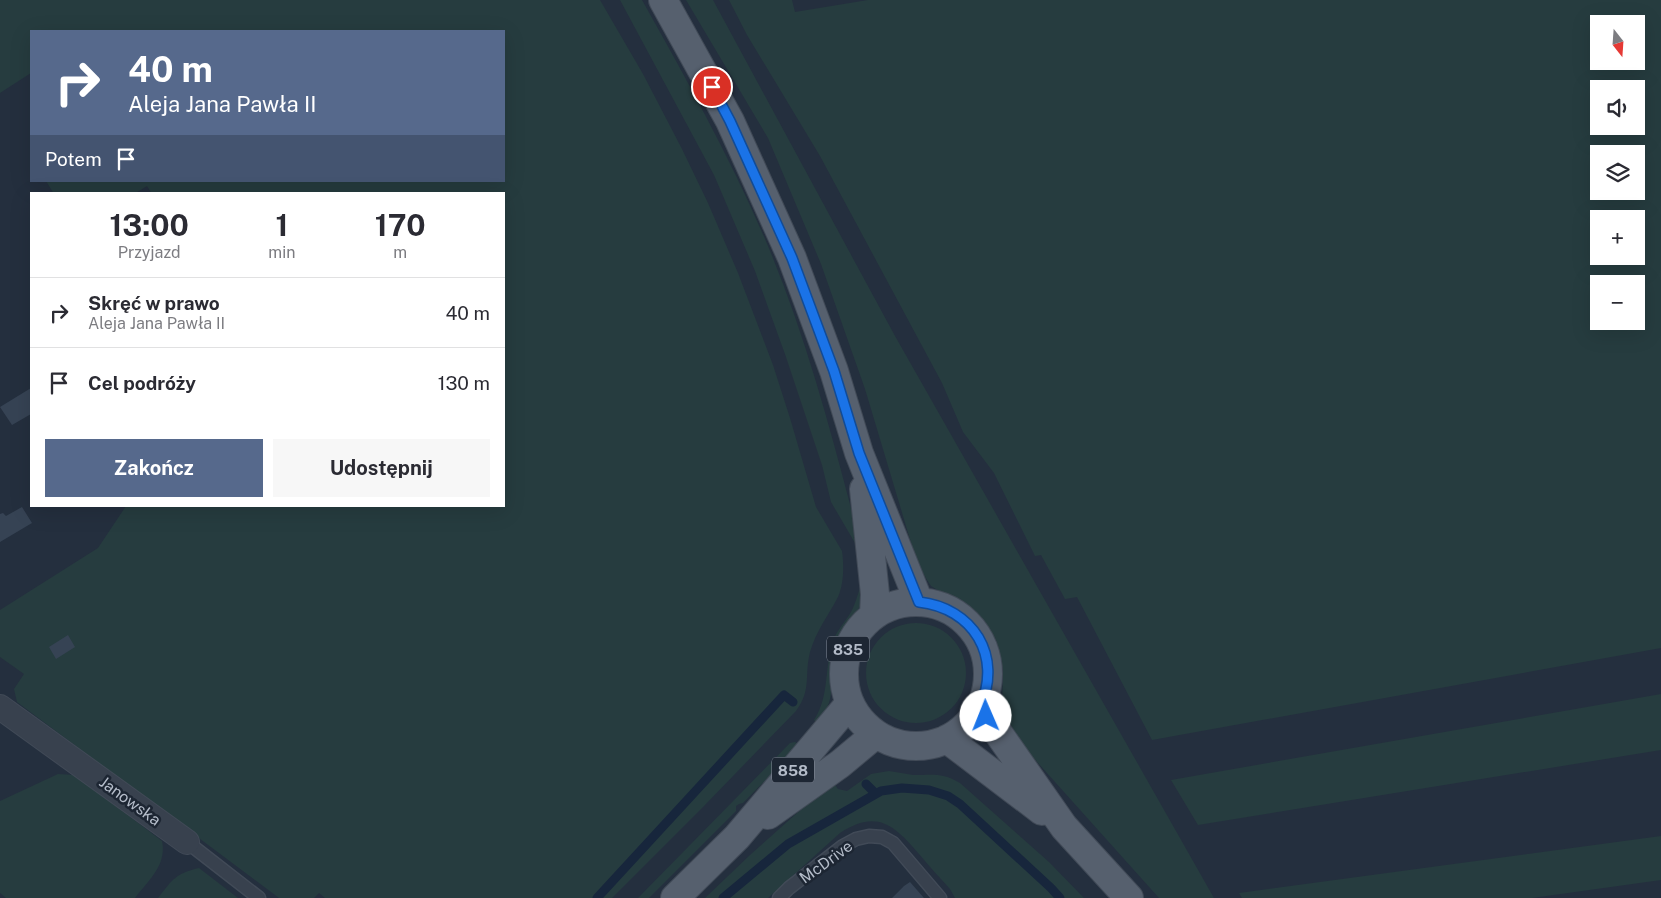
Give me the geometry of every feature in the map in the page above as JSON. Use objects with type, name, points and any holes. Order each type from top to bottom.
[{"type":"main road","name":"835","points":[[663,0],[730,121],[792,258],[834,371],[859,453],[919,602]]},
{"type":"main road","name":"835","points":[[859,453],[870,539],[874,616]]},
{"type":"main road","name":"835","points":[[919,602],[938,605],[956,613],[970,626],[981,642],[987,660],[988,679],[980,707],[963,729],[937,743],[916,746],[895,743],[876,734],[864,724],[850,703],[844,677],[848,651],[861,628],[874,616],[891,606],[900,603],[919,602]]},
{"type":"main road","name":"858","points":[[675,898],[736,837],[850,703]]},
{"type":"main road","points":[[980,707],[1064,826],[1129,898]]},
{"type":"main road","name":"858","points":[[736,837],[840,764],[876,734]]},
{"type":"main road","points":[[947,739],[1064,826]]},
{"type":"street","name":"Janowska","points":[[0,707],[187,842]]},
{"type":"lane","name":"McDrive","points":[[779,898],[789,888],[844,846],[856,839],[869,836],[882,837],[893,843],[940,898]]},
{"type":"lane","name":"Janowska","points":[[187,842],[258,898]]},
{"type":"green space","points":[[0,0],[600,0],[643,74],[682,149],[738,273],[773,365],[816,507],[842,551],[843,568],[838,597],[819,630],[810,652],[806,689],[796,711],[612,898],[325,898],[319,893],[314,898],[279,898],[17,702],[14,689],[24,674],[0,657],[0,610],[98,548],[125,507],[505,507],[505,192],[151,192],[147,186],[137,192],[53,192],[47,182],[505,182],[505,30],[30,30],[30,74],[0,93]]},
{"type":"green space","points":[[620,0],[642,0],[708,121],[754,214],[782,282],[808,356],[860,543],[855,543],[831,502],[822,465],[786,357],[755,271],[714,175]]},
{"type":"green space","points":[[686,0],[713,0],[895,336],[1214,898],[1159,898],[1012,734],[1002,713],[1003,669],[996,640],[978,614],[931,586],[918,566],[865,389],[821,264],[768,138]]},
{"type":"green space","points":[[729,0],[792,0],[795,12],[868,0],[1661,0],[1661,648],[1152,740],[1077,597],[1065,599],[1041,555],[1035,556],[994,473],[963,432],[942,383],[820,156],[747,35]]},
{"type":"green space","points":[[864,579],[861,603],[840,637],[835,649],[830,699],[825,712],[817,723],[814,720],[825,691],[828,661],[833,641],[855,604]]},
{"type":"green space","points":[[916,623],[935,627],[951,638],[962,654],[966,673],[962,692],[951,708],[935,719],[916,723],[897,719],[881,708],[870,692],[866,673],[870,654],[881,638],[897,627]]},
{"type":"green space","points":[[1661,694],[1661,750],[1198,825],[1171,780]]},
{"type":"green space","points":[[795,742],[800,745],[743,803],[736,806],[736,811],[649,898],[638,898],[790,743]]},
{"type":"green space","points":[[889,771],[913,775],[942,776],[954,779],[1049,862],[1084,898],[955,898],[950,889],[901,835],[893,828],[875,821],[864,822],[840,833],[768,898],[705,898],[750,855],[815,797],[817,798],[832,781],[838,789],[847,791],[871,774]]},
{"type":"green space","points":[[58,774],[75,775],[162,841],[162,858],[156,872],[135,898],[6,898],[0,893],[0,801]]},
{"type":"green space","points":[[1661,836],[1661,880],[1532,898],[1242,898],[1239,893]]},
{"type":"green space","points":[[199,868],[238,898],[158,898],[179,875]]},
{"type":"building","points":[[30,389],[30,415],[12,425],[0,407]]},
{"type":"building","points":[[22,507],[32,523],[0,542],[0,514],[3,513],[6,516]]},
{"type":"building","points":[[68,635],[75,647],[56,659],[49,647]]},
{"type":"building","points":[[910,882],[924,898],[892,898],[904,886]]},
{"type":"waterway","points":[[597,898],[784,695],[793,702]]},
{"type":"waterway","points":[[866,784],[875,793]]},
{"type":"waterway","points":[[723,898],[788,844],[881,791],[902,788],[929,790],[948,796],[960,804],[1060,898]]},
{"type":"route","points":[[712,87],[761,187],[792,258],[834,371],[859,453],[919,602],[938,605],[956,613],[970,626],[985,651],[988,679],[987,689],[980,707],[986,716]]}]
